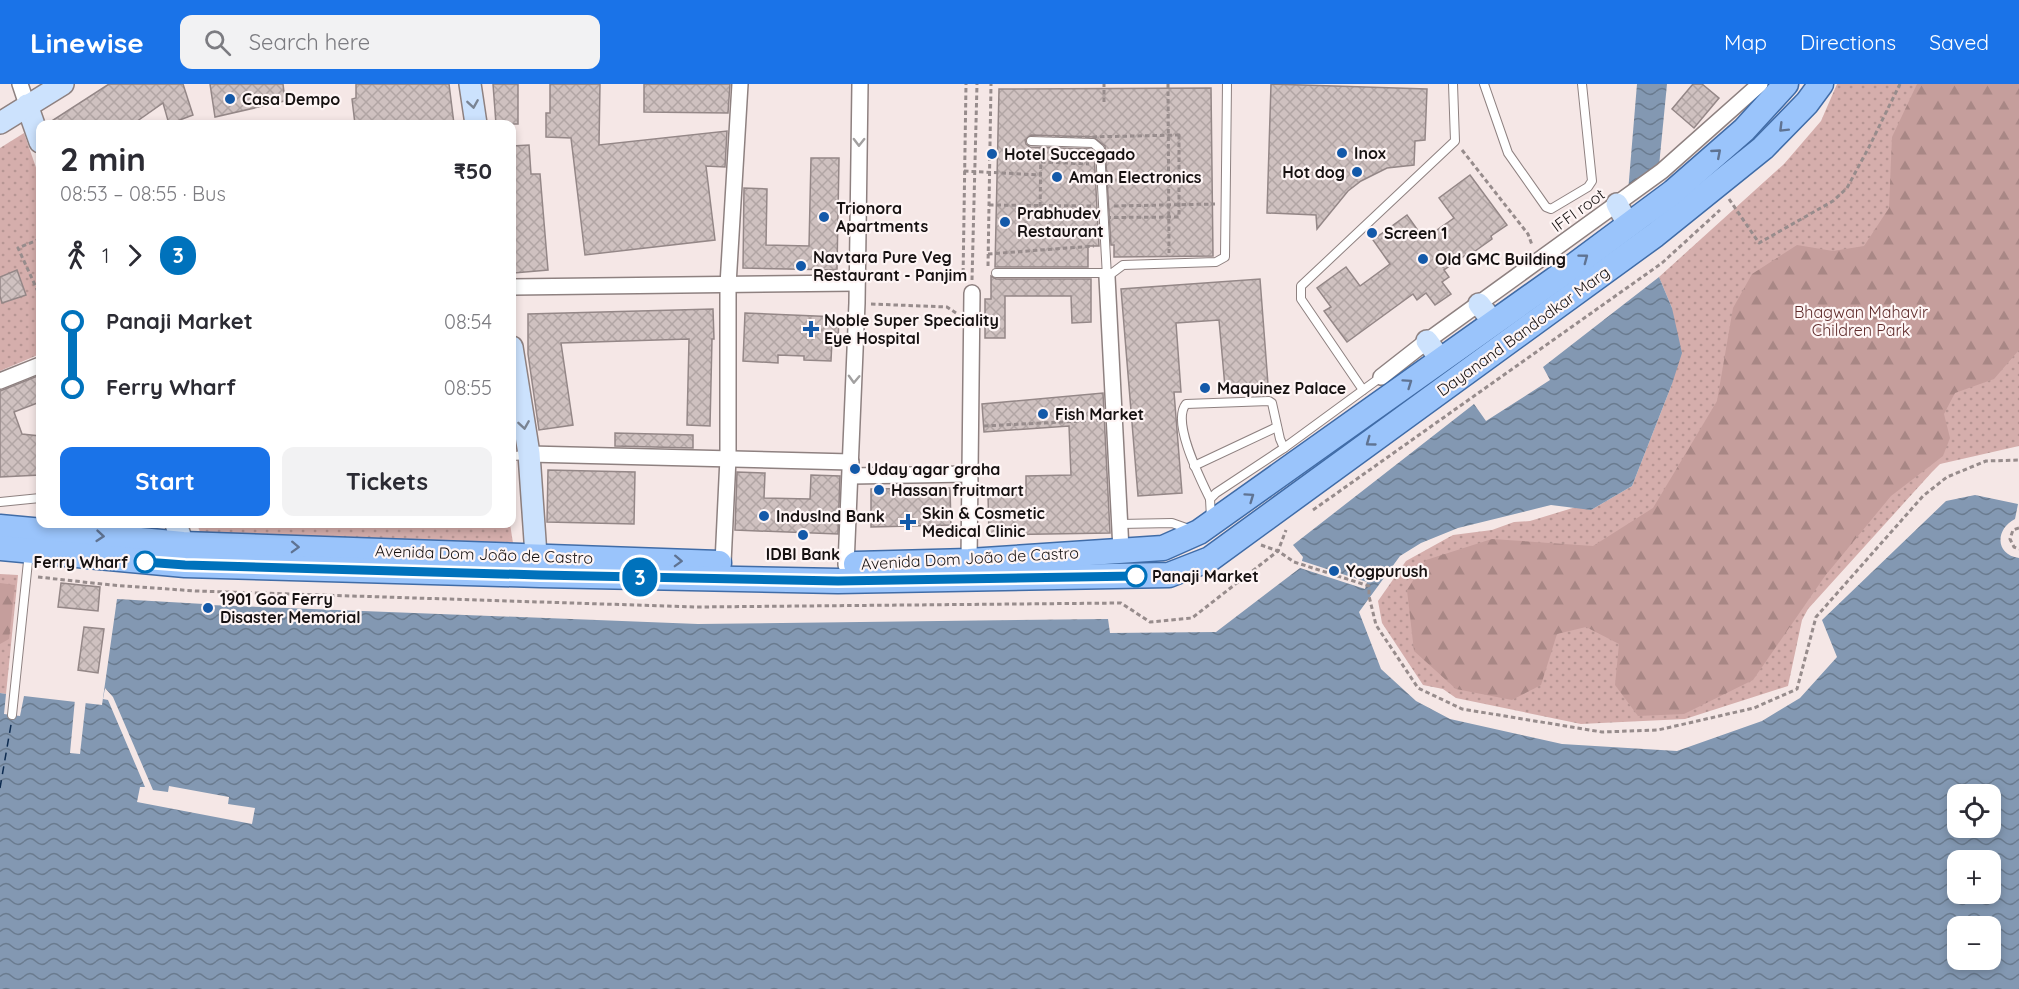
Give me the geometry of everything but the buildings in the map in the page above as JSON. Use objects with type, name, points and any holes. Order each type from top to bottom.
[{"type":"main road","name":"Dayanand Bandodkar Marg","points":[[1210,559],[1655,235],[1678,202],[1786,84]]},
{"type":"main road","name":"Dayanand Bandodkar Marg","points":[[1678,202],[1725,192],[1763,148],[1807,104],[1821,84]]},
{"type":"main road","name":"Avenida Dom João de Castro","points":[[538,565],[723,563],[846,565],[969,561],[1163,548],[1198,532],[1494,323],[1628,215],[1678,202]]},
{"type":"main road","name":"Avenida Dom João de Castro","points":[[0,526],[181,544],[838,581],[1169,575],[1210,559]]},
{"type":"main road","name":"Avenida Dom João de Castro","points":[[0,548],[29,551],[181,544]]},
{"type":"street","points":[[20,84],[36,131]]},
{"type":"street","points":[[0,123],[63,84]]},
{"type":"street","points":[[470,84],[475,120]]},
{"type":"street","points":[[723,563],[728,458],[728,285],[740,84]]},
{"type":"street","points":[[846,565],[857,303],[860,84]]},
{"type":"street","name":"IFFI root","points":[[1381,377],[1537,262],[1628,215],[1662,171],[1760,84]]},
{"type":"street","points":[[1110,275],[1121,550]]},
{"type":"street","points":[[516,287],[856,283]]},
{"type":"street","points":[[967,289],[973,323],[969,561]]},
{"type":"street","points":[[1479,304],[1494,323]]},
{"type":"street","points":[[1427,341],[1441,360]]},
{"type":"street","points":[[0,381],[36,367]]},
{"type":"street","points":[[516,401],[520,455],[538,565]]},
{"type":"street","points":[[520,455],[728,458],[851,469],[970,474]]},
{"type":"lane","points":[[996,273],[1110,275],[1123,265],[1216,262],[1225,257],[1227,84]]},
{"type":"lane","points":[[1363,390],[1301,299],[1301,286],[1455,141],[1453,84]]},
{"type":"lane","points":[[1484,84],[1508,153],[1546,207],[1551,209],[1588,187],[1592,182],[1582,87]]},
{"type":"lane","points":[[1031,141],[1093,142],[1100,149],[1105,255],[1110,275]]},
{"type":"lane","points":[[1210,499],[1381,377]]},
{"type":"lane","points":[[1120,524],[1172,524],[1198,532],[1209,508],[1210,499],[1189,453],[1182,420],[1182,409],[1186,404],[1269,401],[1274,406],[1277,427],[1284,448]]},
{"type":"lane","points":[[1194,466],[1277,427]]},
{"type":"lane","points":[[0,502],[36,498]]},
{"type":"lane","points":[[12,715],[29,551]]},
{"type":"path","points":[[966,84],[964,171],[967,289]]},
{"type":"path","points":[[967,289],[975,172],[977,84]]},
{"type":"path","points":[[988,266],[991,84]]},
{"type":"path","points":[[1104,84],[1104,102]]},
{"type":"path","points":[[1168,84],[1169,264]]},
{"type":"path","points":[[1312,511],[1662,263],[1725,192],[1759,243],[1833,201],[1847,188],[1900,84]]},
{"type":"path","points":[[1455,141],[1528,234],[1537,262]]},
{"type":"path","points":[[1041,162],[1089,164]]},
{"type":"path","points":[[964,171],[1040,175]]},
{"type":"path","points":[[1118,182],[1179,180]]},
{"type":"path","points":[[36,241],[18,248],[36,287]]},
{"type":"path","points":[[988,254],[1096,246],[1098,256],[1105,255]]},
{"type":"path","points":[[857,303],[947,307],[973,323]]},
{"type":"path","points":[[970,427],[1114,419]]},
{"type":"path","points":[[1240,537],[1278,551],[1294,562],[1369,586],[1376,625],[1418,688],[1462,709],[1602,732],[1658,729],[1754,708],[1797,689],[1816,617],[1923,496],[1947,477],[1986,461],[2019,460]]},
{"type":"path","points":[[26,576],[196,591],[685,607],[1121,603],[1150,622],[1192,618],[1278,551],[1284,531],[1293,525]]},
{"type":"path","points":[[2019,528],[2013,530],[2010,539],[2014,547],[2019,549]]},
{"type":"green space","name":"Bhagwan Mahavir Children Park","points":[[1837,84],[2019,84],[2019,446],[1940,464],[1932,472],[1808,609],[1802,620],[1788,686],[1685,719],[1581,724],[1456,698],[1443,689],[1423,685],[1382,623],[1378,601],[1406,561],[1453,535],[1492,530],[1514,522],[1530,521],[1576,507],[1591,510],[1632,486],[1672,384],[1672,308],[1659,277],[1784,164],[1821,121]]},
{"type":"green space","name":"Bhagwan Mahavir Children Park","points":[[1917,84],[2019,84],[2019,350],[1994,379],[1955,393],[1944,414],[1950,438],[1943,456],[1891,496],[1825,576],[1753,680],[1684,714],[1638,716],[1615,685],[1619,644],[1586,627],[1557,634],[1541,685],[1512,700],[1456,689],[1414,651],[1407,590],[1426,560],[1492,539],[1593,546],[1653,508],[1717,401],[1733,308],[1752,274],[1797,245],[1833,251],[1864,246],[1889,208],[1892,137]]},
{"type":"green space","points":[[24,133],[36,168],[36,356],[0,371],[0,148]]},
{"type":"green space","points":[[198,528],[511,528],[513,543],[201,535]]},
{"type":"green space","points":[[0,574],[18,575],[6,694],[0,693]]},
{"type":"green space","points":[[0,583],[15,585],[9,639],[0,644]]},
{"type":"water","points":[[1637,84],[1667,84],[1659,166],[1628,192]]},
{"type":"water","points":[[1659,277],[1672,308],[1682,353],[1632,486],[1591,510],[1551,505],[1458,528],[1421,543],[1400,556],[1359,612],[1381,669],[1416,701],[1450,719],[1562,744],[1677,751],[1762,721],[1800,698],[1837,657],[1822,620],[1946,501],[1975,495],[2018,504],[2015,519],[2008,523],[2000,541],[2005,552],[2019,558],[2019,989],[0,989],[0,693],[6,694],[4,714],[20,716],[24,696],[102,705],[117,599],[204,604],[204,611],[209,611],[210,605],[698,624],[1108,619],[1110,633],[1216,632],[1300,568],[1303,557],[1293,545],[1474,404],[1486,421],[1550,380],[1543,367]]},
{"type":"pier","points":[[1299,560],[1367,582],[1365,589],[1297,567]]},
{"type":"pier","points":[[105,688],[113,697],[153,790],[168,792],[169,786],[229,797],[228,804],[255,808],[252,824],[137,802],[140,787],[145,787],[108,700],[103,699]]},
{"type":"pier","points":[[75,699],[86,700],[80,754],[70,753]]},
{"type":"ferry route","points":[[0,788],[12,719]]},
{"type":"bus line","name":"3","points":[[145,562],[540,575],[815,580],[1136,576]]},
{"type":"place","name":"Casa Dempo","points":[[230,99]]},
{"type":"place","name":"Inox","points":[[1342,153]]},
{"type":"place","name":"Hotel Succegado","points":[[992,154]]},
{"type":"place","name":"Hot dog","points":[[1357,172]]},
{"type":"place","name":"Aman Electronics","points":[[1057,177]]},
{"type":"place","name":"Trionora Apartments","points":[[824,217]]},
{"type":"place","name":"Prabhudev Restaurant","points":[[1005,222]]},
{"type":"place","name":"Screen 1","points":[[1372,233]]},
{"type":"place","name":"Old GMC Building","points":[[1423,259]]},
{"type":"place","name":"Navtara Pure Veg Restaurant - Panjim","points":[[801,266]]},
{"type":"place","name":"Noble Super Speciality Eye Hospital","points":[[811,329]]},
{"type":"place","name":"Maquinez Palace","points":[[1205,388]]},
{"type":"place","name":"Fish Market","points":[[1043,414]]},
{"type":"place","name":"Uday agar graha","points":[[855,469]]},
{"type":"place","name":"Hassan fruitmart","points":[[879,490]]},
{"type":"place","name":"IndusInd Bank","points":[[764,516]]},
{"type":"place","name":"Skin & Cosmetic Medical Clinic","points":[[908,522]]},
{"type":"place","name":"IDBI Bank","points":[[803,535]]},
{"type":"place","name":"Ferry Wharf","points":[[145,562]]},
{"type":"place","name":"Yogpurush","points":[[1334,571]]},
{"type":"place","name":"Panaji Market","points":[[1136,576]]},
{"type":"place","name":"1901 Goa Ferry Disaster Memorial","points":[[208,608]]}]
